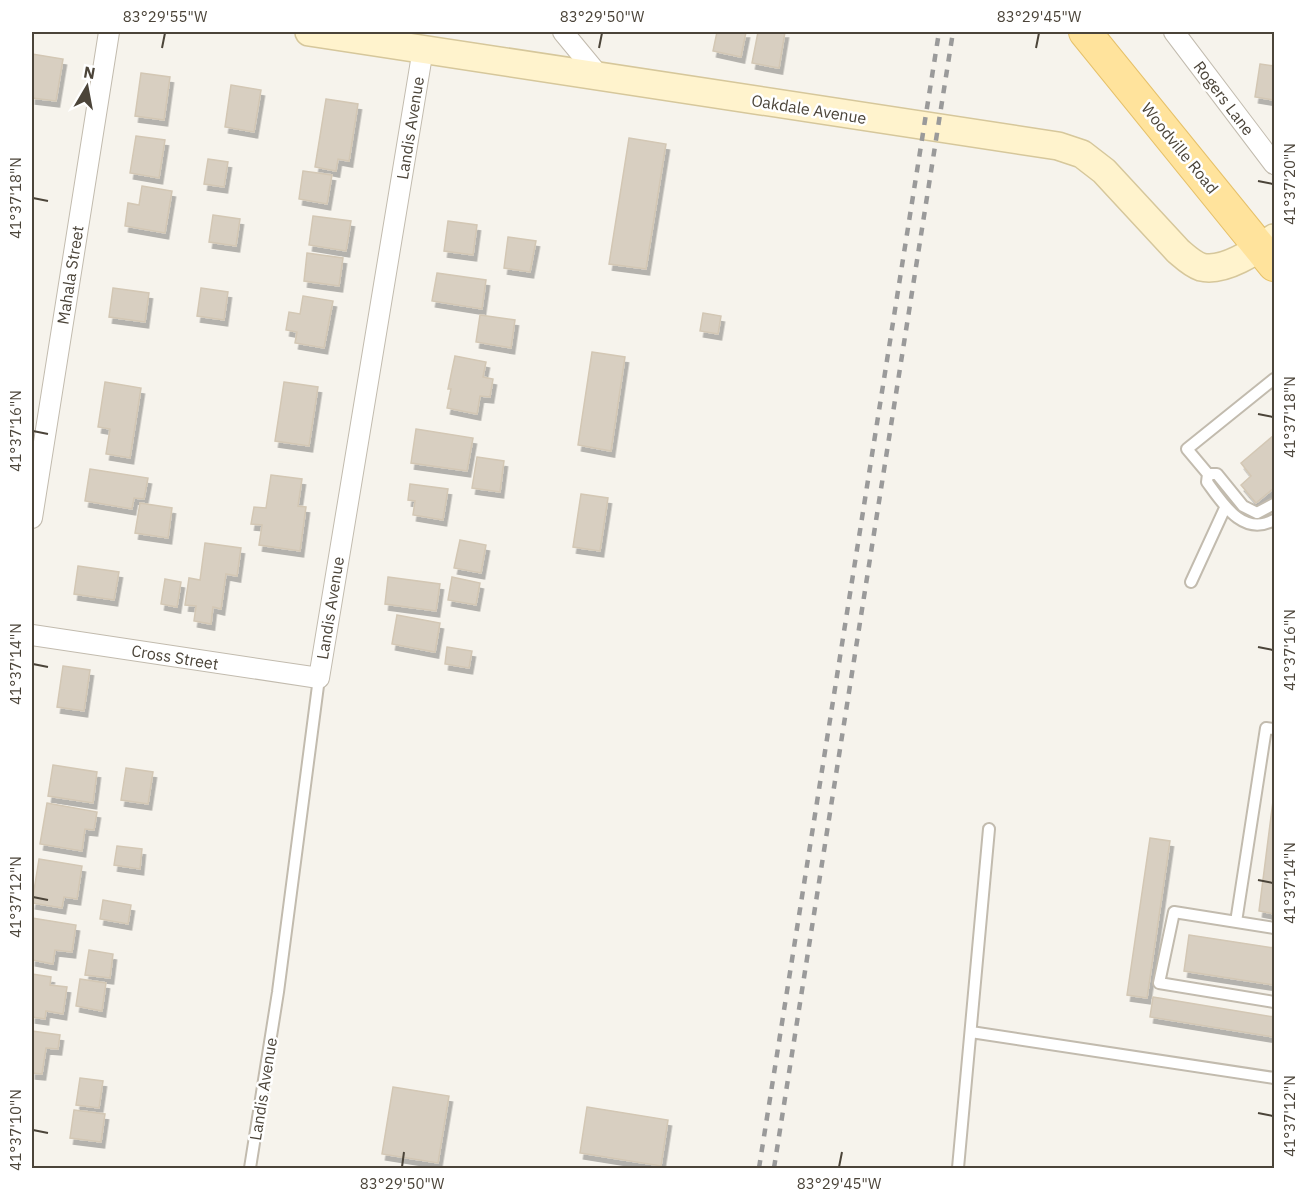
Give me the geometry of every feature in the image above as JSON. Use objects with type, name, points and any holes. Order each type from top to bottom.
[{"type":"main road","name":"Woodville Road","points":[[1085,32],[1270,250]]},
{"type":"street","name":"Mahala Street","points":[[32,518],[109,32]]},
{"type":"street","name":"Oakdale Avenue","points":[[309,32],[1058,146],[1082,154],[1104,171],[1189,261],[1202,267],[1215,268],[1270,250]]},
{"type":"street","points":[[563,32],[601,78]]},
{"type":"street","name":"Rogers Lane","points":[[1174,32],[1275,164]]},
{"type":"street","name":"Landis Avenue","points":[[319,678],[423,49]]},
{"type":"street","name":"Cross Street","points":[[32,635],[319,678]]},
{"type":"lane","points":[[1275,379],[1187,449],[1208,474],[1207,482],[1235,518],[1255,525],[1275,520]]},
{"type":"lane","points":[[1208,474],[1217,474],[1243,506],[1257,513],[1275,504]]},
{"type":"lane","points":[[1191,582],[1225,508]]},
{"type":"lane","name":"Landis Avenue","points":[[250,1168],[278,992],[319,678]]},
{"type":"lane","points":[[1236,922],[1266,728],[1275,729]]},
{"type":"lane","points":[[958,1168],[989,829]]},
{"type":"lane","points":[[1275,928],[1174,912],[1159,983],[1275,1002]]},
{"type":"lane","points":[[971,1032],[1275,1078]]},
{"type":"building","points":[[717,32],[746,32],[741,57],[713,51]]},
{"type":"building","points":[[758,32],[785,32],[779,68],[752,63]]},
{"type":"building","points":[[32,54],[63,59],[56,101],[32,98]]},
{"type":"building","points":[[1260,64],[1274,66],[1274,100],[1255,97]]},
{"type":"building","points":[[141,73],[170,77],[164,120],[135,116]]},
{"type":"building","points":[[231,85],[261,90],[254,132],[225,127]]},
{"type":"building","points":[[326,99],[358,104],[349,161],[338,159],[336,171],[315,167]]},
{"type":"building","points":[[136,136],[165,140],[159,178],[130,173]]},
{"type":"building","points":[[629,138],[666,144],[646,269],[609,264]]},
{"type":"building","points":[[208,159],[228,162],[224,187],[204,184]]},
{"type":"building","points":[[303,171],[332,175],[327,204],[299,199]]},
{"type":"building","points":[[142,186],[172,191],[165,233],[125,226],[128,203],[139,205]]},
{"type":"building","points":[[213,215],[240,219],[236,246],[209,242]]},
{"type":"building","points":[[313,216],[351,221],[346,251],[309,245]]},
{"type":"building","points":[[448,221],[477,225],[473,255],[444,251]]},
{"type":"building","points":[[508,237],[536,241],[530,272],[504,268]]},
{"type":"building","points":[[307,253],[343,258],[339,286],[304,281]]},
{"type":"building","points":[[437,273],[486,280],[482,309],[432,301]]},
{"type":"building","points":[[113,288],[149,293],[145,322],[109,317]]},
{"type":"building","points":[[201,288],[228,292],[224,320],[197,316]]},
{"type":"building","points":[[303,296],[333,301],[324,348],[295,343],[297,332],[286,330],[289,312],[300,314]]},
{"type":"building","points":[[703,313],[721,316],[718,334],[700,331]]},
{"type":"building","points":[[480,315],[515,320],[511,348],[476,342]]},
{"type":"building","points":[[592,352],[625,357],[611,451],[578,445]]},
{"type":"building","points":[[455,356],[486,362],[483,377],[493,379],[490,397],[480,396],[477,414],[447,408],[451,389],[448,389]]},
{"type":"building","points":[[105,382],[141,388],[130,458],[106,454],[110,429],[98,427]]},
{"type":"building","points":[[284,382],[318,387],[309,446],[275,441]]},
{"type":"building","points":[[416,429],[473,438],[467,471],[411,463]]},
{"type":"building","points":[[1274,435],[1274,488],[1256,503],[1241,485],[1251,476],[1241,463]]},
{"type":"building","points":[[477,457],[504,461],[500,492],[472,488]]},
{"type":"building","points":[[90,469],[148,478],[144,499],[134,498],[132,509],[85,501]]},
{"type":"building","points":[[271,475],[302,479],[298,506],[306,507],[300,551],[259,545],[262,525],[251,524],[254,507],[266,508]]},
{"type":"building","points":[[410,484],[448,489],[443,520],[413,515],[415,501],[408,500]]},
{"type":"building","points":[[581,494],[608,498],[600,551],[573,547]]},
{"type":"building","points":[[140,503],[172,508],[168,538],[135,533]]},
{"type":"building","points":[[460,540],[486,545],[481,573],[454,568]]},
{"type":"building","points":[[205,543],[241,548],[237,576],[226,574],[221,609],[213,607],[211,624],[194,621],[196,606],[185,605],[189,578],[200,580]]},
{"type":"building","points":[[78,566],[119,572],[114,600],[74,594]]},
{"type":"building","points":[[388,577],[440,584],[436,611],[385,604]]},
{"type":"building","points":[[452,577],[480,583],[476,605],[448,600]]},
{"type":"building","points":[[165,579],[181,582],[177,607],[161,604]]},
{"type":"building","points":[[397,615],[440,623],[435,652],[392,644]]},
{"type":"building","points":[[447,647],[472,651],[469,668],[445,664]]},
{"type":"building","points":[[63,666],[90,670],[84,711],[57,707]]},
{"type":"building","points":[[53,765],[97,772],[93,803],[48,796]]},
{"type":"building","points":[[126,768],[153,772],[148,804],[121,800]]},
{"type":"building","points":[[1274,793],[1274,914],[1259,911]]},
{"type":"building","points":[[47,803],[97,812],[94,830],[85,829],[82,851],[40,844]]},
{"type":"building","points":[[1150,838],[1170,841],[1147,998],[1127,995]]},
{"type":"building","points":[[117,846],[142,849],[140,869],[114,865]]},
{"type":"building","points":[[39,859],[82,866],[77,899],[64,897],[62,908],[32,903]]},
{"type":"building","points":[[103,900],[131,905],[128,924],[100,919]]},
{"type":"building","points":[[32,918],[76,925],[72,952],[55,950],[53,964],[32,960]]},
{"type":"building","points":[[1189,935],[1274,948],[1274,985],[1184,971]]},
{"type":"building","points":[[89,950],[113,954],[110,978],[85,975]]},
{"type":"building","points":[[32,974],[51,977],[50,985],[67,987],[63,1014],[46,1011],[45,1019],[32,1017]]},
{"type":"building","points":[[80,979],[106,983],[102,1011],[76,1006]]},
{"type":"building","points":[[1153,997],[1274,1017],[1274,1037],[1150,1017]]},
{"type":"building","points":[[32,1031],[60,1035],[58,1049],[46,1048],[42,1074],[32,1073]]},
{"type":"building","points":[[80,1078],[103,1081],[99,1108],[76,1105]]},
{"type":"building","points":[[393,1087],[449,1096],[438,1163],[382,1154]]},
{"type":"building","points":[[587,1107],[668,1120],[661,1166],[580,1153]]},
{"type":"building","points":[[74,1110],[105,1114],[101,1142],[70,1138]]},
{"type":"railway","points":[[759,1168],[939,32]]},
{"type":"railway","points":[[774,1168],[953,32]]}]
